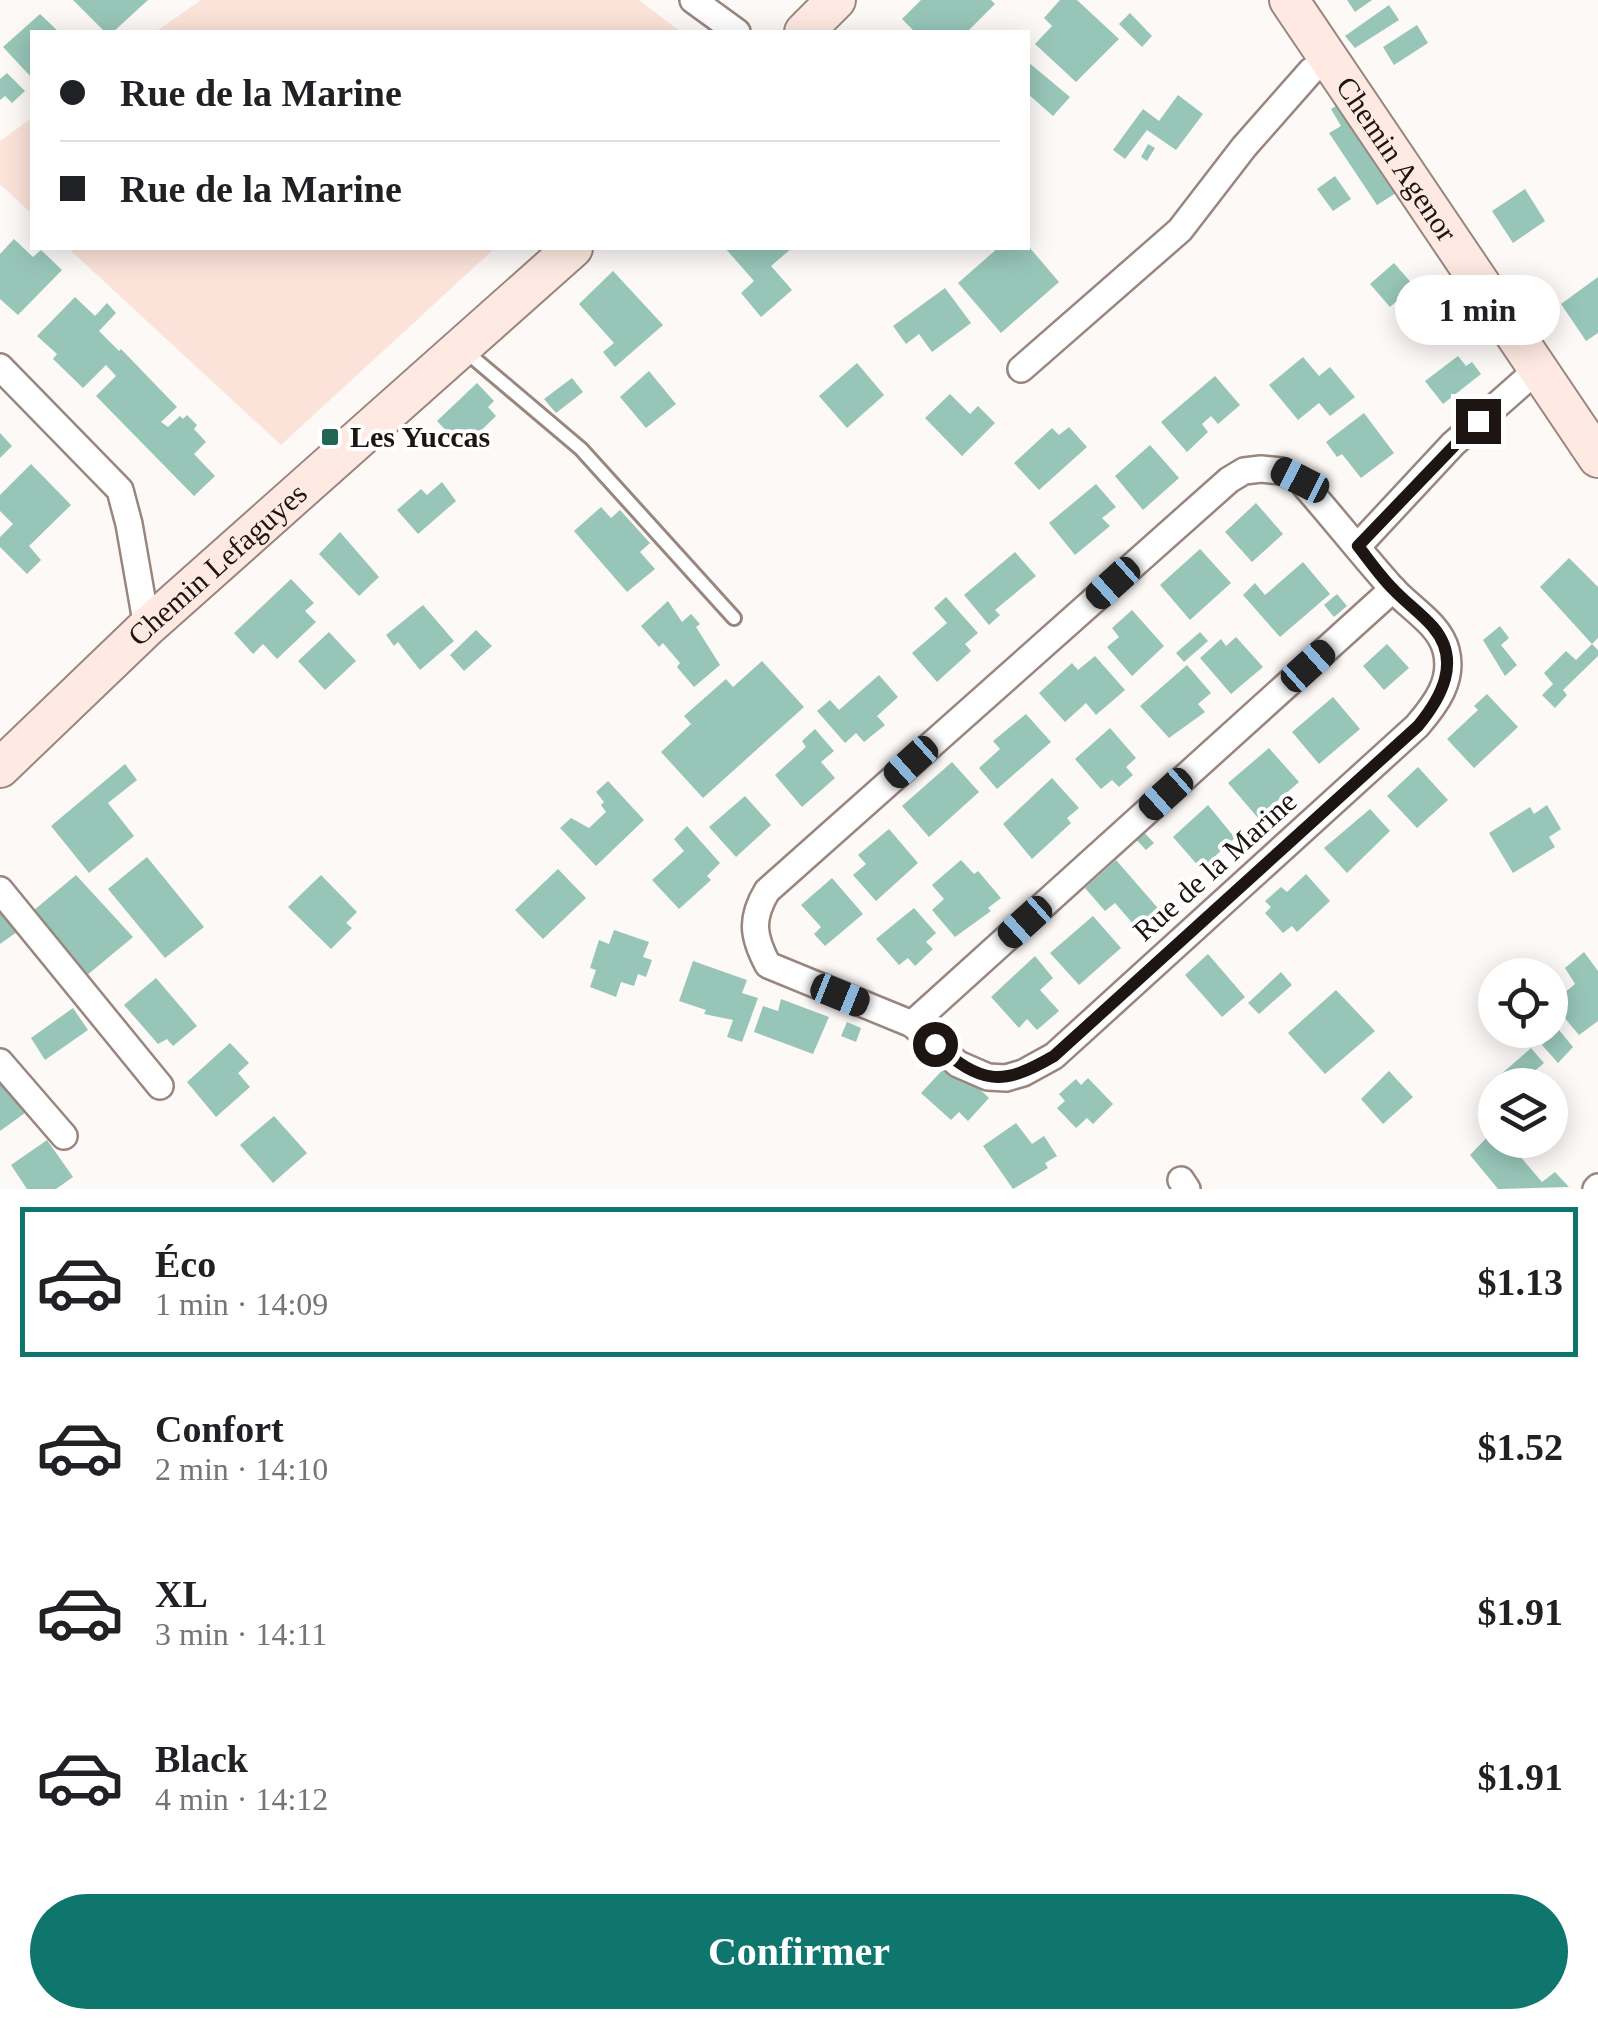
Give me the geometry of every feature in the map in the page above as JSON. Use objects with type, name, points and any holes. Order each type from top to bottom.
[{"type":"main road","points":[[806,30],[836,0]]},
{"type":"main road","name":"Chemin Agenor","points":[[1289,0],[1598,458]]},
{"type":"main road","name":"Chemin Lefaguyes","points":[[0,768],[147,628],[571,250]]},
{"type":"street","points":[[693,0],[734,30]]},
{"type":"street","name":"Chemin Agenor","points":[[1021,369],[1180,230],[1244,146],[1311,71],[1329,60]]},
{"type":"street","points":[[0,367],[120,490],[130,524],[147,628]]},
{"type":"street","points":[[1358,546],[1453,444],[1539,368]]},
{"type":"street","name":"Rue de la Marine","points":[[1244,471],[1281,471],[1300,480],[1393,589],[1435,629],[1445,647],[1448,666],[1444,688],[1433,707],[1418,726],[1054,1056],[1023,1074],[988,1077],[958,1064],[912,1024],[768,965],[753,925],[756,908],[767,891],[1229,480],[1244,471]]},
{"type":"street","points":[[912,1024],[1393,589]]},
{"type":"street","points":[[0,890],[160,1086]]},
{"type":"street","points":[[0,1062],[64,1136]]},
{"type":"lane","points":[[462,349],[581,449],[734,618]]},
{"type":"shaded area","points":[[201,0],[639,0],[678,30],[158,30]]},
{"type":"shaded area","points":[[30,119],[30,212],[0,184],[0,141]]},
{"type":"shaded area","points":[[70,250],[493,250],[281,445]]},
{"type":"building","points":[[73,0],[148,0],[115,30],[103,30]]},
{"type":"building","points":[[921,0],[991,0],[995,4],[969,30],[913,30],[902,19]]},
{"type":"building","points":[[1060,0],[1077,0],[1119,39],[1076,82],[1035,44],[1052,26],[1044,18]]},
{"type":"building","points":[[1347,0],[1372,0],[1355,12]]},
{"type":"building","points":[[1389,5],[1399,20],[1355,48],[1345,36]]},
{"type":"building","points":[[1130,13],[1152,36],[1142,47],[1119,24]]},
{"type":"building","points":[[40,14],[57,30],[30,30],[30,76],[3,47]]},
{"type":"building","points":[[1417,25],[1428,43],[1394,65],[1383,47]]},
{"type":"building","points":[[1030,64],[1070,97],[1053,116],[1030,96]]},
{"type":"building","points":[[7,73],[25,91],[12,103],[5,96],[0,100],[0,79]]},
{"type":"building","points":[[1178,95],[1203,114],[1176,150],[1147,130],[1125,159],[1113,150],[1143,109],[1159,121]]},
{"type":"building","points":[[1341,103],[1396,193],[1377,205],[1329,133],[1341,126],[1331,109]]},
{"type":"building","points":[[1148,144],[1155,148],[1147,161],[1141,157]]},
{"type":"building","points":[[1335,176],[1351,199],[1333,211],[1317,189]]},
{"type":"building","points":[[1525,189],[1545,221],[1513,243],[1492,211]]},
{"type":"building","points":[[14,239],[33,257],[41,250],[62,270],[18,315],[0,299],[0,254]]},
{"type":"building","points":[[1030,248],[1059,282],[1001,333],[958,283],[996,250]]},
{"type":"building","points":[[727,250],[790,250],[771,266],[792,290],[761,317],[741,293],[754,281]]},
{"type":"building","points":[[1394,263],[1414,286],[1390,307],[1370,284]]},
{"type":"building","points":[[613,271],[663,325],[615,367],[603,352],[614,343],[579,304]]},
{"type":"building","points":[[1598,277],[1598,333],[1586,341],[1561,304]]},
{"type":"building","points":[[945,288],[971,323],[932,352],[919,334],[906,344],[893,326]]},
{"type":"building","points":[[75,297],[95,316],[107,303],[116,313],[99,331],[177,407],[161,422],[168,427],[187,415],[197,425],[194,429],[206,442],[194,454],[215,476],[194,496],[96,396],[116,376],[106,365],[83,388],[53,359],[57,354],[37,336]]},
{"type":"building","points":[[1458,356],[1466,366],[1472,362],[1481,374],[1443,404],[1425,381]]},
{"type":"building","points":[[1303,357],[1319,376],[1330,367],[1355,397],[1330,416],[1319,403],[1298,420],[1269,385]]},
{"type":"building","points":[[857,363],[884,395],[847,428],[819,396]]},
{"type":"building","points":[[649,371],[676,404],[646,428],[620,397]]},
{"type":"building","points":[[1215,376],[1240,405],[1218,424],[1211,416],[1202,424],[1208,432],[1187,452],[1161,422]]},
{"type":"building","points":[[572,378],[583,392],[556,413],[544,399]]},
{"type":"building","points":[[477,383],[494,401],[488,407],[496,416],[463,448],[437,421]]},
{"type":"building","points":[[950,394],[970,414],[978,406],[995,423],[962,456],[925,418]]},
{"type":"building","points":[[1364,413],[1394,453],[1361,478],[1342,454],[1337,457],[1326,442]]},
{"type":"building","points":[[1069,427],[1087,447],[1039,490],[1014,463],[1052,428],[1059,435]]},
{"type":"building","points":[[0,433],[12,446],[0,458]]},
{"type":"building","points":[[1150,445],[1179,478],[1143,510],[1115,476]]},
{"type":"building","points":[[31,464],[71,505],[29,546],[41,560],[27,574],[0,547],[0,537],[13,524],[0,511],[0,495]]},
{"type":"building","points":[[442,482],[456,501],[418,534],[397,510],[421,489],[427,495]]},
{"type":"building","points":[[1096,484],[1116,507],[1102,518],[1110,526],[1075,555],[1049,523]]},
{"type":"building","points":[[1256,503],[1283,534],[1252,562],[1225,532]]},
{"type":"building","points":[[601,507],[611,518],[620,510],[650,543],[640,552],[655,569],[627,592],[574,531]]},
{"type":"building","points":[[340,532],[379,577],[359,596],[319,554]]},
{"type":"building","points":[[1200,549],[1231,583],[1190,620],[1160,585]]},
{"type":"building","points":[[1015,552],[1036,576],[995,610],[1000,615],[989,625],[964,595]]},
{"type":"building","points":[[1569,558],[1598,587],[1598,638],[1592,644],[1540,587]]},
{"type":"building","points":[[1303,562],[1330,594],[1280,637],[1243,595],[1255,583],[1265,595]]},
{"type":"building","points":[[291,579],[314,603],[305,611],[316,622],[277,659],[263,644],[253,654],[234,633]]},
{"type":"building","points":[[1337,594],[1347,606],[1334,617],[1324,605]]},
{"type":"building","points":[[946,597],[978,633],[965,644],[971,651],[937,682],[912,653],[947,623],[934,608]]},
{"type":"building","points":[[668,601],[682,622],[691,614],[700,624],[696,627],[720,665],[694,687],[663,643],[659,647],[641,626]]},
{"type":"building","points":[[423,605],[454,641],[420,670],[398,642],[394,646],[386,635]]},
{"type":"building","points":[[1132,610],[1164,646],[1132,676],[1107,647],[1119,637],[1112,628]]},
{"type":"building","points":[[1500,626],[1509,638],[1501,645],[1517,665],[1505,676],[1483,640]]},
{"type":"building","points":[[476,630],[492,646],[464,671],[450,655]]},
{"type":"building","points":[[329,632],[356,661],[325,690],[298,661]]},
{"type":"building","points":[[1200,632],[1208,641],[1184,662],[1176,653]]},
{"type":"building","points":[[1236,637],[1263,667],[1231,694],[1200,658],[1221,639],[1226,646]]},
{"type":"building","points":[[1387,644],[1409,668],[1384,690],[1363,666]]},
{"type":"building","points":[[1592,644],[1598,656],[1563,690],[1567,695],[1555,708],[1542,695],[1553,684],[1544,673],[1566,651],[1576,660]]},
{"type":"building","points":[[1095,656],[1125,690],[1096,715],[1086,703],[1065,722],[1039,693],[1072,663],[1078,670]]},
{"type":"building","points":[[762,661],[804,707],[703,798],[661,752],[691,724],[684,716],[726,679],[733,687]]},
{"type":"building","points":[[1187,665],[1211,693],[1198,704],[1205,712],[1169,738],[1140,706]]},
{"type":"building","points":[[879,675],[898,697],[877,716],[885,725],[864,742],[856,733],[845,743],[817,711],[830,700],[839,710]]},
{"type":"building","points":[[1487,694],[1518,727],[1474,768],[1447,739],[1478,710],[1474,706]]},
{"type":"building","points":[[1333,697],[1360,729],[1319,764],[1292,732]]},
{"type":"building","points":[[1026,714],[1051,742],[997,789],[979,768],[1000,749],[993,741]]},
{"type":"building","points":[[1110,728],[1136,758],[1126,767],[1133,775],[1119,787],[1112,780],[1101,789],[1075,759]]},
{"type":"building","points":[[815,729],[834,751],[821,762],[835,778],[802,807],[775,775],[806,747],[802,741]]},
{"type":"building","points":[[1269,748],[1299,782],[1258,818],[1228,783]]},
{"type":"building","points":[[952,762],[979,792],[929,837],[902,806]]},
{"type":"building","points":[[125,764],[137,780],[108,803],[134,836],[89,873],[51,826]]},
{"type":"building","points":[[1418,767],[1448,800],[1417,828],[1387,796]]},
{"type":"building","points":[[1052,778],[1079,808],[1067,818],[1071,823],[1032,859],[1003,824]]},
{"type":"building","points":[[608,781],[644,820],[596,866],[560,828],[571,818],[589,828],[606,812],[596,792]]},
{"type":"building","points":[[745,796],[771,825],[736,857],[709,827]]},
{"type":"building","points":[[1208,805],[1235,838],[1201,869],[1173,837]]},
{"type":"building","points":[[1547,805],[1561,829],[1549,837],[1555,847],[1513,873],[1489,833],[1530,807],[1534,814]]},
{"type":"building","points":[[1370,809],[1390,831],[1347,873],[1324,848]]},
{"type":"building","points":[[687,826],[720,863],[707,876],[711,880],[679,909],[652,880],[684,851],[674,839]]},
{"type":"building","points":[[889,829],[918,863],[876,901],[853,875],[866,864],[858,855]]},
{"type":"building","points":[[1141,829],[1154,843],[1146,850],[1133,836]]},
{"type":"building","points":[[147,857],[204,927],[165,958],[108,889]]},
{"type":"building","points":[[961,860],[974,874],[978,871],[1001,898],[988,908],[991,911],[955,937],[932,910],[944,899],[932,885]]},
{"type":"building","points":[[1116,860],[1163,914],[1141,933],[1115,903],[1105,911],[1085,888]]},
{"type":"building","points":[[558,869],[586,898],[543,939],[515,910]]},
{"type":"building","points":[[1306,874],[1330,901],[1297,932],[1292,926],[1283,933],[1265,913],[1271,907],[1265,901],[1281,887],[1287,892]]},
{"type":"building","points":[[76,875],[133,937],[86,976],[33,911]]},
{"type":"building","points":[[321,875],[357,912],[346,923],[352,928],[331,949],[288,907]]},
{"type":"building","points":[[832,878],[863,914],[825,946],[814,934],[821,927],[801,905]]},
{"type":"building","points":[[3,907],[21,929],[0,944],[0,910]]},
{"type":"building","points":[[914,908],[936,933],[926,942],[933,949],[915,966],[908,958],[899,965],[876,939]]},
{"type":"building","points":[[1093,916],[1121,948],[1079,985],[1050,953]]},
{"type":"building","points":[[614,930],[649,942],[643,957],[652,960],[646,977],[638,974],[634,986],[621,982],[616,997],[590,987],[596,970],[590,968],[599,940],[609,944]]},
{"type":"building","points":[[1584,952],[1598,971],[1598,1021],[1579,1035],[1568,1022],[1568,990],[1575,984],[1568,965]]},
{"type":"building","points":[[1208,954],[1245,997],[1222,1017],[1185,975]]},
{"type":"building","points":[[1035,956],[1053,978],[1040,990],[1059,1011],[1037,1030],[1027,1019],[1019,1028],[991,997]]},
{"type":"building","points":[[693,961],[747,980],[742,993],[758,998],[742,1042],[727,1037],[733,1020],[704,1014],[706,1010],[679,1001]]},
{"type":"building","points":[[1281,972],[1292,985],[1259,1014],[1248,1003]]},
{"type":"building","points":[[156,978],[197,1026],[173,1046],[167,1039],[158,1044],[124,1005]]},
{"type":"building","points":[[1336,990],[1375,1031],[1325,1074],[1288,1033]]},
{"type":"building","points":[[781,999],[829,1017],[813,1054],[754,1032],[763,1006],[778,1011]]},
{"type":"building","points":[[73,1008],[88,1030],[45,1060],[31,1038]]},
{"type":"building","points":[[847,1022],[861,1028],[856,1042],[841,1036]]},
{"type":"building","points":[[1568,1041],[1573,1047],[1558,1063],[1545,1048],[1568,1048]]},
{"type":"building","points":[[230,1043],[249,1063],[238,1073],[250,1087],[216,1117],[187,1082]]},
{"type":"building","points":[[1531,1048],[1544,1063],[1538,1068],[1508,1068]]},
{"type":"building","points":[[951,1061],[989,1098],[968,1121],[959,1112],[951,1120],[921,1093]]},
{"type":"building","points":[[1389,1071],[1413,1097],[1383,1124],[1361,1099]]},
{"type":"building","points":[[0,1077],[25,1113],[0,1131]]},
{"type":"building","points":[[1088,1078],[1113,1104],[1093,1124],[1087,1118],[1076,1128],[1057,1108],[1065,1101],[1059,1094],[1076,1079],[1081,1085]]},
{"type":"building","points":[[274,1116],[307,1153],[273,1183],[240,1145]]},
{"type":"building","points":[[1016,1123],[1032,1144],[1044,1136],[1057,1156],[1045,1163],[1048,1168],[1013,1189],[983,1146]]},
{"type":"building","points":[[47,1140],[73,1177],[56,1189],[27,1189],[11,1165]]},
{"type":"building","points":[[1478,1147],[1478,1158],[1521,1158],[1542,1182],[1555,1172],[1569,1187],[1498,1189],[1470,1155]]},
{"type":"place","name":"Les Yuccas","points":[[330,437]]},
{"type":"route","points":[[935,1044],[958,1064],[988,1077],[1023,1074],[1054,1056],[1418,726],[1444,688],[1448,666],[1445,647],[1435,629],[1393,589],[1358,546],[1478,421]]}]
